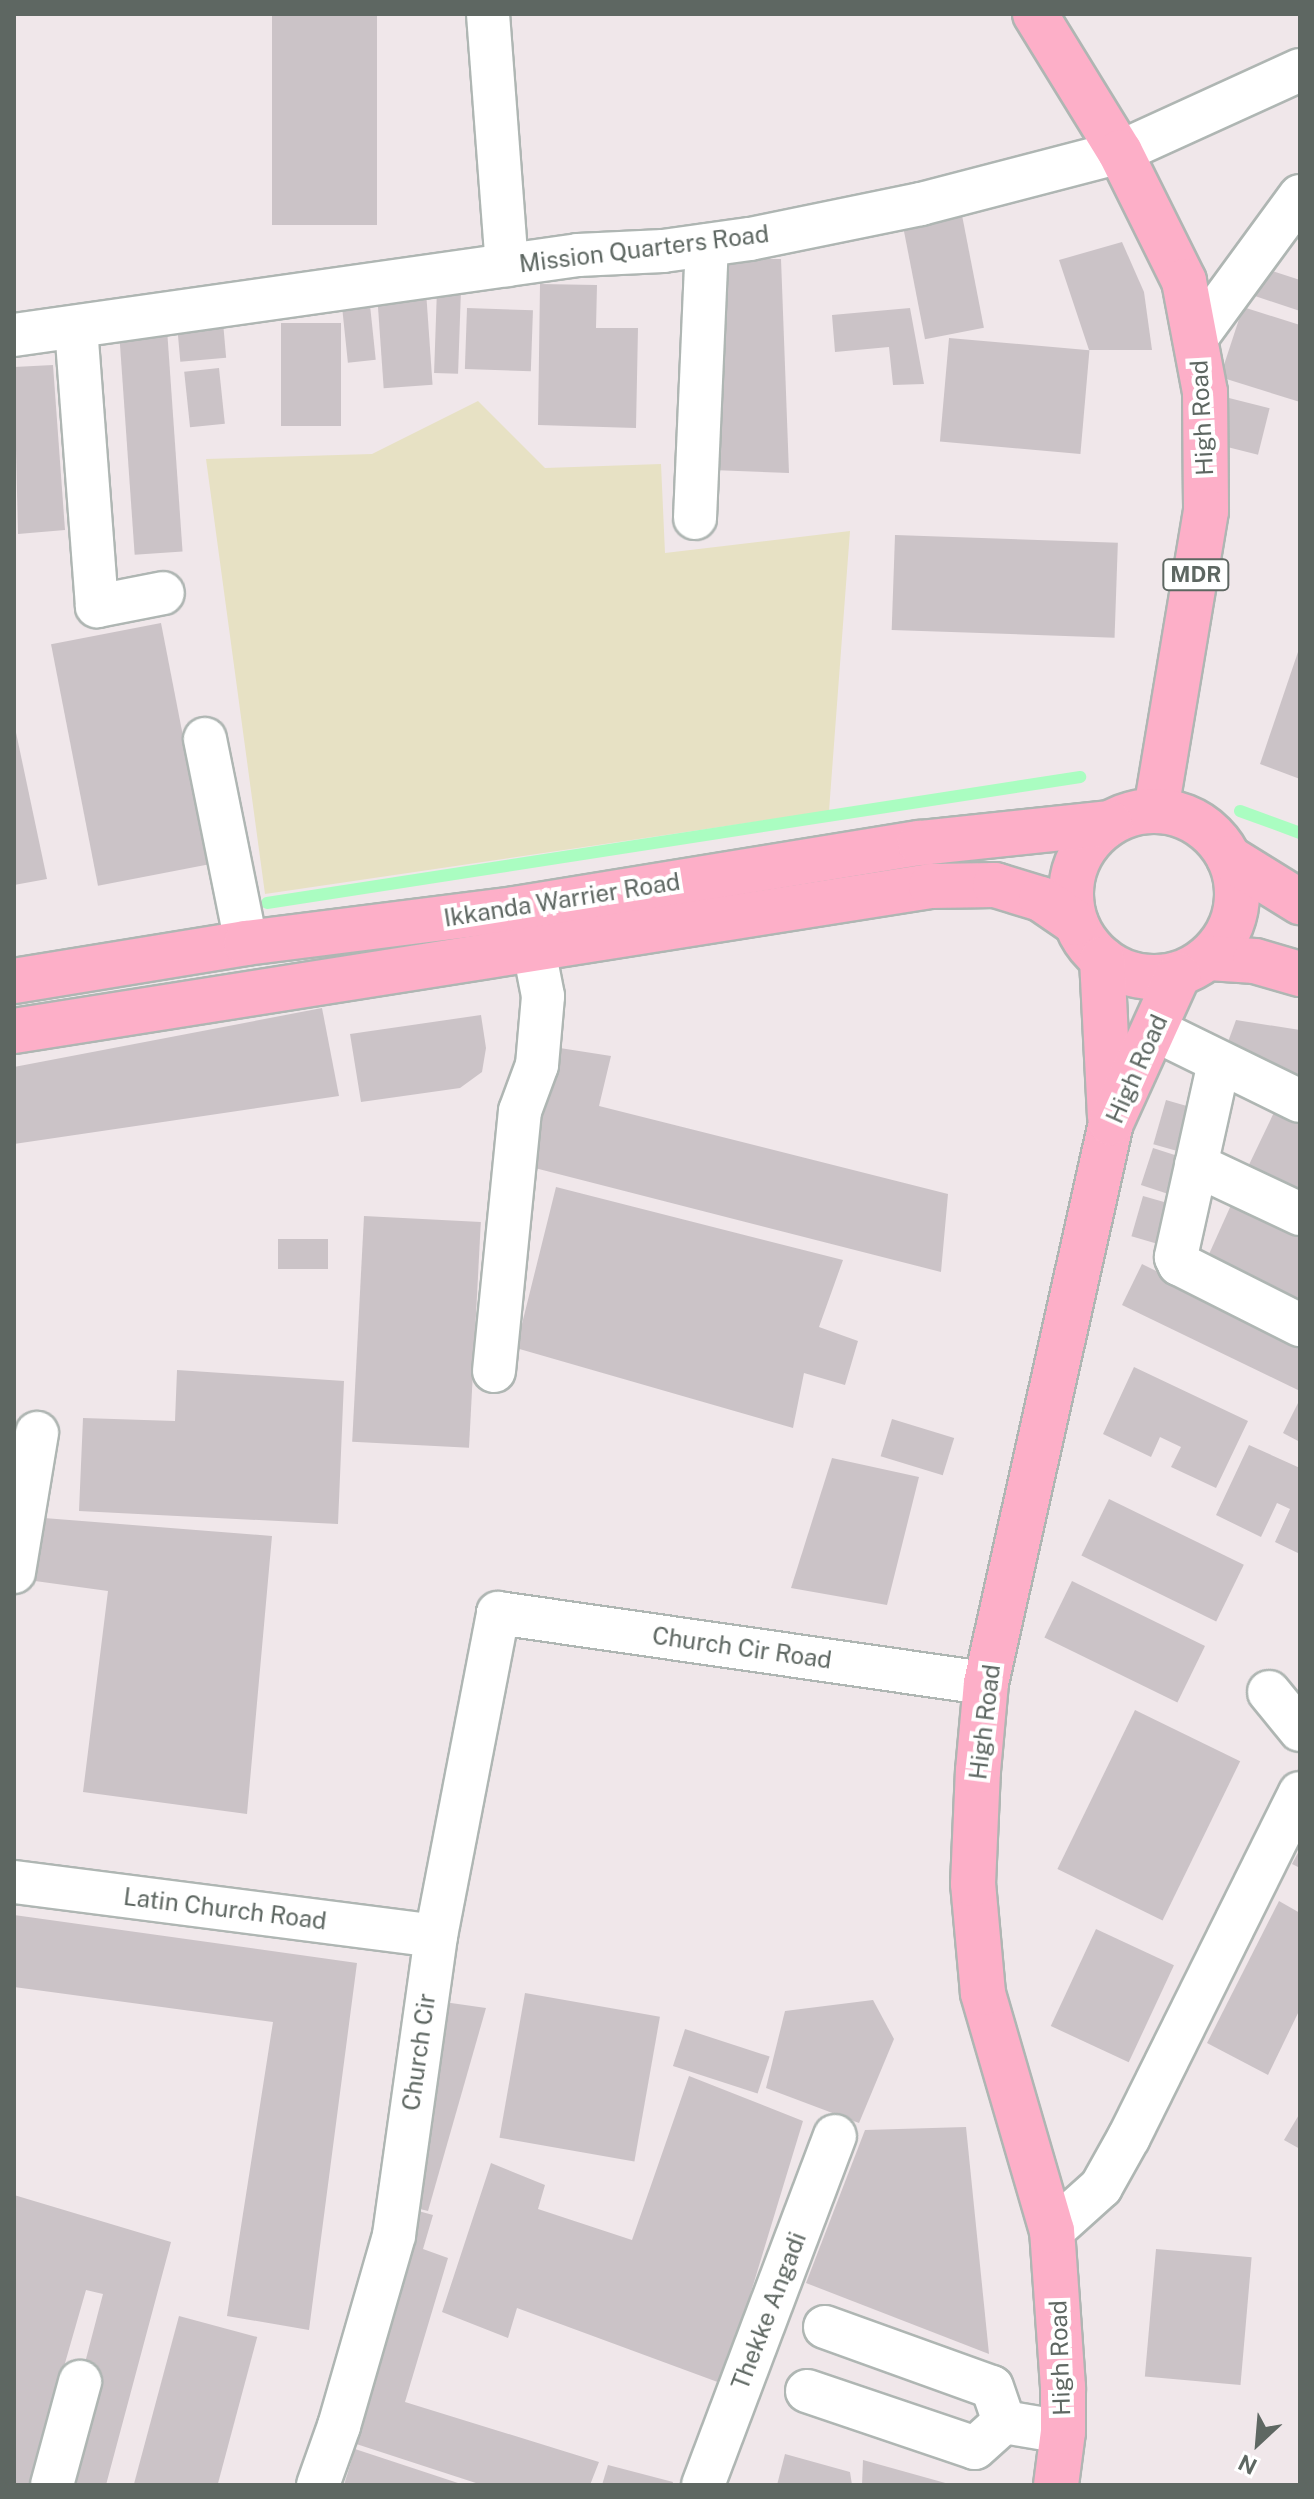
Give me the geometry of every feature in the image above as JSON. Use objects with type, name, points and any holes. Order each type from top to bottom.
[{"type":"main road","name":"High Road","points":[[1035,14],[1120,152],[1184,281],[1205,392],[1206,511],[1156,811]]},
{"type":"main road","points":[[1194,966],[1226,937],[1236,911],[1237,884],[1229,858],[1216,839],[1199,825],[1179,815],[1156,811],[1132,814],[1110,823],[1093,837],[1079,856],[1072,878],[1071,901],[1076,923],[1086,943],[1102,959],[1122,971],[1144,977],[1194,966],[1255,961],[1300,974]]},
{"type":"main road","name":"Ikkanda Warrier Road","points":[[14,981],[246,943],[515,909],[920,843],[1110,823]]},
{"type":"main road","points":[[1229,858],[1300,902]]},
{"type":"main road","name":"Ikkanda Warrier Road","points":[[14,1031],[931,886],[995,885],[1041,899],[1076,923]]},
{"type":"main road","points":[[1102,959],[1111,1123]]},
{"type":"main road","name":"High Road","points":[[1056,2485],[1063,2432],[1061,2326],[1052,2231],[983,1993],[973,1884],[986,1683],[1111,1123],[1155,1030],[1194,966]]},
{"type":"street","points":[[488,14],[507,265]]},
{"type":"street","name":"Mission Quarters Road","points":[[14,335],[507,265],[707,245],[921,204],[1120,152],[1300,70]]},
{"type":"street","points":[[1196,338],[1295,211]]},
{"type":"street","points":[[695,518],[707,245]]},
{"type":"street","points":[[76,327],[97,606],[163,593]]},
{"type":"street","points":[[205,739],[246,943]]},
{"type":"street","points":[[494,1371],[520,1111],[537,1065],[543,996],[534,950]]},
{"type":"street","points":[[1155,1030],[1300,1101]]},
{"type":"street","points":[[1224,1065],[1218,1067],[1176,1257],[1179,1264],[1300,1325]]},
{"type":"street","points":[[1196,1165],[1300,1214]]},
{"type":"street","points":[[14,1572],[37,1433]]},
{"type":"street","name":"Church Cir Road","points":[[498,1613],[986,1683]]},
{"type":"street","name":"Church Cir","points":[[318,2485],[339,2426],[394,2235],[436,1936],[498,1613]]},
{"type":"street","points":[[1269,1692],[1300,1730]]},
{"type":"street","points":[[1052,2231],[1101,2187],[1300,1793]]},
{"type":"street","name":"Latin Church Road","points":[[14,1882],[436,1936]]},
{"type":"street","name":"Thekke Angadi","points":[[703,2485],[835,2136]]},
{"type":"street","points":[[825,2327],[992,2387],[1004,2422]]},
{"type":"street","points":[[52,2485],[80,2382]]},
{"type":"street","points":[[807,2391],[975,2448],[1004,2422]]},
{"type":"street","points":[[1004,2422],[1063,2432]]},
{"type":"shaded area","points":[[478,401],[545,468],[661,464],[665,553],[850,531],[829,811],[265,894],[206,459],[372,454]]},
{"type":"building","points":[[272,14],[377,14],[377,225],[272,225]]},
{"type":"building","points":[[961,210],[984,328],[925,339],[902,221]]},
{"type":"building","points":[[1122,242],[1144,292],[1152,350],[1089,350],[1059,260]]},
{"type":"building","points":[[721,259],[781,259],[789,473],[712,470]]},
{"type":"building","points":[[1254,265],[1300,280],[1300,311],[1246,293]]},
{"type":"building","points":[[540,284],[597,285],[596,328],[638,328],[636,428],[538,425]]},
{"type":"building","points":[[437,289],[461,290],[458,374],[434,373]]},
{"type":"building","points":[[426,291],[433,385],[384,388],[377,294]]},
{"type":"building","points":[[370,305],[376,360],[348,363],[342,308]]},
{"type":"building","points":[[1243,307],[1300,325],[1300,402],[1220,377]]},
{"type":"building","points":[[467,308],[533,310],[531,371],[465,369]]},
{"type":"building","points":[[910,308],[924,384],[893,385],[889,347],[835,352],[832,315]]},
{"type":"building","points":[[223,322],[226,358],[180,362],[177,326]]},
{"type":"building","points":[[281,323],[341,323],[341,426],[281,426]]},
{"type":"building","points":[[167,329],[183,551],[135,555],[119,332]]},
{"type":"building","points":[[949,338],[1089,350],[1080,454],[940,442]]},
{"type":"building","points":[[53,365],[65,530],[18,534],[14,367]]},
{"type":"building","points":[[219,368],[225,424],[190,427],[184,372]]},
{"type":"building","points":[[1225,397],[1270,408],[1258,455],[1213,444]]},
{"type":"building","points":[[895,535],[1118,543],[1115,638],[892,630]]},
{"type":"building","points":[[161,623],[208,864],[98,886],[51,644]]},
{"type":"building","points":[[1300,649],[1300,779],[1260,764]]},
{"type":"building","points":[[14,723],[47,879],[14,885]]},
{"type":"building","points":[[322,1008],[339,1096],[14,1144],[14,1067]]},
{"type":"building","points":[[481,1015],[486,1048],[482,1072],[460,1088],[361,1102],[350,1034]]},
{"type":"building","points":[[1236,1020],[1300,1030],[1300,1091],[1225,1050]]},
{"type":"building","points":[[547,1046],[611,1056],[599,1106],[948,1194],[941,1272],[527,1166]]},
{"type":"building","points":[[1166,1100],[1200,1110],[1187,1154],[1153,1144]]},
{"type":"building","points":[[1279,1102],[1300,1112],[1300,1197],[1246,1171]]},
{"type":"building","points":[[1153,1148],[1191,1160],[1179,1197],[1141,1185]]},
{"type":"building","points":[[556,1187],[843,1260],[819,1327],[858,1341],[845,1385],[804,1373],[793,1428],[516,1348]]},
{"type":"building","points":[[1236,1194],[1300,1225],[1300,1308],[1205,1263]]},
{"type":"building","points":[[1143,1196],[1174,1205],[1162,1245],[1131,1236]]},
{"type":"building","points":[[364,1216],[481,1222],[469,1448],[352,1442]]},
{"type":"building","points":[[278,1239],[328,1239],[328,1269],[278,1269]]},
{"type":"building","points":[[1142,1264],[1300,1342],[1300,1391],[1122,1305]]},
{"type":"building","points":[[1134,1367],[1248,1421],[1216,1488],[1171,1467],[1181,1447],[1160,1437],[1151,1457],[1103,1434]]},
{"type":"building","points":[[177,1370],[344,1381],[338,1524],[79,1511],[83,1418],[175,1421]]},
{"type":"building","points":[[1300,1399],[1300,1442],[1283,1433]]},
{"type":"building","points":[[892,1419],[954,1438],[943,1475],[881,1456]]},
{"type":"building","points":[[1249,1445],[1300,1468],[1300,1554],[1275,1542],[1290,1509],[1277,1503],[1261,1537],[1216,1515]]},
{"type":"building","points":[[832,1458],[919,1477],[887,1605],[791,1588]]},
{"type":"building","points":[[1109,1499],[1244,1565],[1216,1621],[1081,1556]]},
{"type":"building","points":[[44,1518],[272,1536],[247,1814],[83,1792],[108,1591],[35,1581]]},
{"type":"building","points":[[1072,1581],[1205,1646],[1177,1703],[1044,1638]]},
{"type":"building","points":[[1135,1710],[1240,1761],[1163,1920],[1057,1869]]},
{"type":"building","points":[[1300,1849],[1300,1868],[1292,1864]]},
{"type":"building","points":[[1279,1901],[1300,1913],[1300,2009],[1268,2075],[1207,2043]]},
{"type":"building","points":[[14,1915],[357,1963],[309,2330],[227,2316],[273,2022],[14,1987]]},
{"type":"building","points":[[1096,1929],[1174,1965],[1129,2062],[1051,2026]]},
{"type":"building","points":[[525,1993],[660,2017],[634,2162],[499,2138]]},
{"type":"building","points":[[873,2000],[894,2039],[859,2123],[766,2088],[785,2011]]},
{"type":"building","points":[[437,2001],[486,2008],[428,2211],[404,2205]]},
{"type":"building","points":[[685,2029],[770,2057],[758,2094],[673,2066]]},
{"type":"building","points":[[689,2076],[803,2121],[723,2384],[517,2308],[508,2338],[442,2312],[491,2163],[545,2185],[538,2209],[632,2240]]},
{"type":"building","points":[[1300,2113],[1300,2149],[1284,2140]]},
{"type":"building","points":[[966,2127],[989,2354],[806,2283],[865,2130]]},
{"type":"building","points":[[14,2195],[171,2242],[106,2485],[53,2485],[103,2294],[86,2290],[30,2485],[14,2485]]},
{"type":"building","points":[[411,2209],[433,2215],[423,2249],[448,2258],[405,2402],[599,2462],[590,2485],[482,2485],[341,2439]]},
{"type":"building","points":[[1156,2249],[1252,2257],[1240,2385],[1145,2377]]},
{"type":"building","points":[[179,2316],[257,2337],[218,2485],[134,2483]]},
{"type":"building","points":[[355,2449],[461,2484],[461,2485],[344,2485]]},
{"type":"building","points":[[785,2454],[850,2472],[852,2485],[777,2485]]},
{"type":"building","points":[[863,2460],[949,2484],[949,2485],[862,2485]]},
{"type":"building","points":[[608,2465],[673,2482],[672,2485],[602,2485]]},
{"type":"waterway","points":[[267,903],[1080,777]]},
{"type":"waterway","points":[[1240,811],[1300,833]]}]
